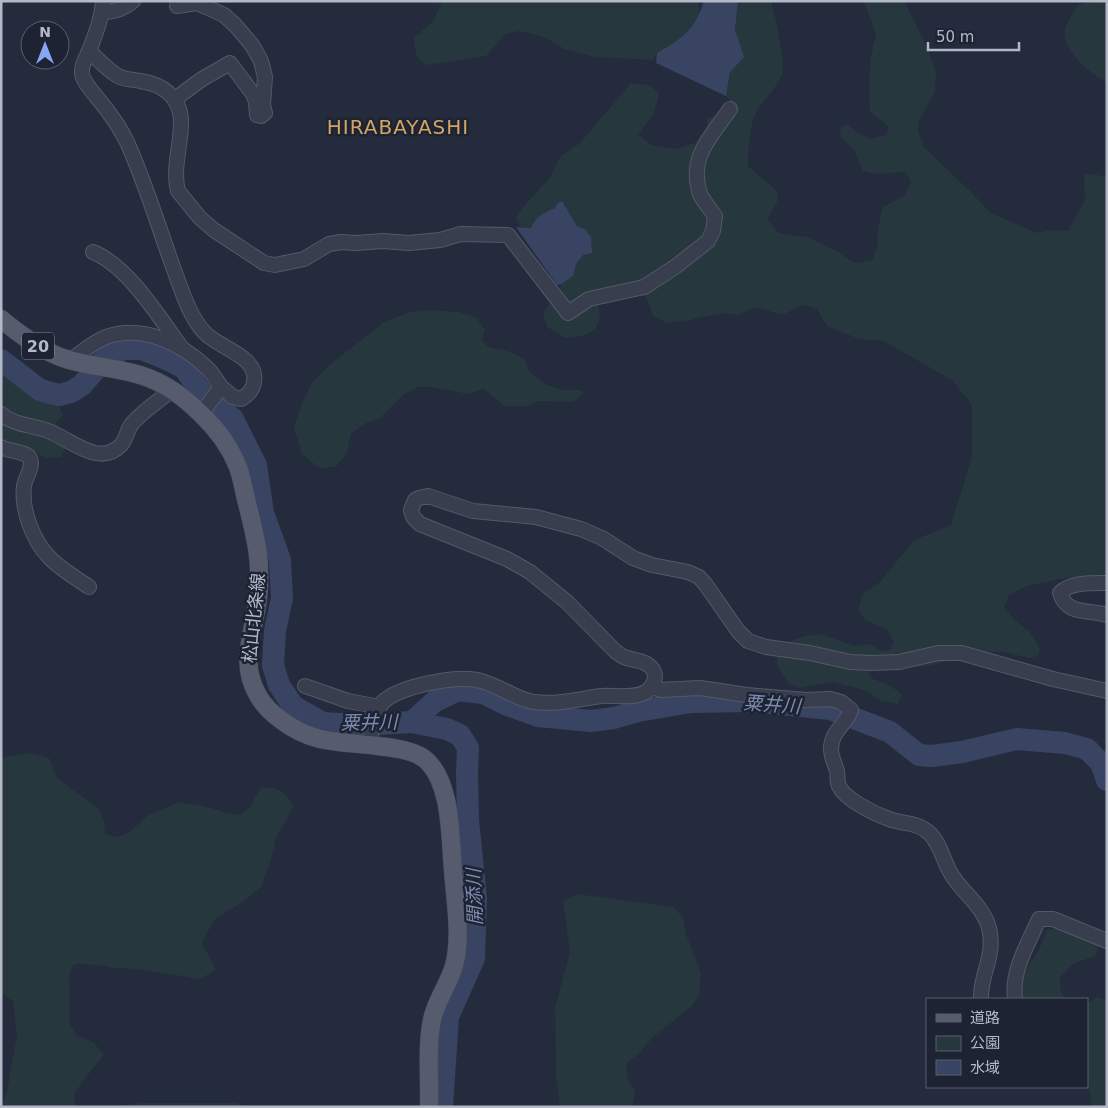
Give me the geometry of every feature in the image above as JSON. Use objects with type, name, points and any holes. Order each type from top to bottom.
[{"type":"main road","name":"松山北条線","points":[[1,319],[34,344],[59,357],[143,376],[204,409],[238,466],[256,535],[260,557],[260,579],[258,602],[248,651],[249,676],[258,697],[272,713],[290,727],[310,737],[332,742],[370,739],[427,760],[438,776],[446,800],[451,837],[457,940],[454,966],[433,1016],[430,1041],[429,1107]]},
{"type":"street","points":[[76,362],[81,352],[106,337],[135,333],[155,337],[181,348],[210,370],[220,389],[233,397],[241,399],[248,395],[255,380],[249,362],[204,332],[193,315],[181,289],[153,208],[126,140],[81,74],[102,6],[114,12],[124,8],[133,1]]},
{"type":"street","points":[[175,99],[202,79],[230,63],[253,94],[257,115],[261,116],[265,113],[263,105],[265,77],[261,61],[252,45],[235,24],[224,15],[197,3],[177,6]]},
{"type":"street","points":[[89,51],[118,76],[128,80],[157,85],[175,99],[180,110],[181,122],[177,164],[178,191],[200,218],[214,230],[264,264],[304,259],[329,244],[341,242],[383,241],[409,243],[440,240],[461,234],[508,235],[568,313],[589,299],[644,287],[675,267],[708,241],[713,231],[716,216],[700,194],[696,168],[699,153],[730,109]]},
{"type":"street","points":[[93,252],[112,263],[148,299],[181,348]]},
{"type":"street","points":[[204,409],[220,389]]},
{"type":"street","points":[[1,414],[17,423],[50,432],[90,452],[103,454],[120,446],[131,425],[172,390]]},
{"type":"street","points":[[1,446],[8,451],[28,455],[31,459],[24,486],[24,503],[37,540],[49,557],[89,587]]},
{"type":"street","points":[[370,739],[383,702],[409,689],[438,681],[458,678],[482,681],[531,702],[566,702],[647,692],[652,686],[655,677],[648,664],[624,657],[615,651],[567,602],[530,572],[507,559],[420,524],[413,517],[412,510],[415,500],[428,496],[473,511],[536,517],[557,522],[602,538],[633,558],[652,565],[688,572],[699,578],[706,585],[738,632],[748,641],[766,648],[810,652],[850,662],[872,664],[899,662],[938,652],[961,653],[1107,691]]},
{"type":"street","points":[[1107,583],[1086,583],[1064,588],[1060,593],[1062,600],[1073,610],[1107,615]]},
{"type":"street","points":[[305,686],[378,712]]},
{"type":"street","points":[[652,686],[660,690],[700,688],[747,695],[806,700],[830,699],[841,702],[851,710],[848,717],[839,727],[833,739],[831,750],[838,783],[842,792],[857,803],[890,820],[907,822],[928,832],[935,840],[951,875],[983,914],[989,928],[992,951],[981,990],[981,998]]},
{"type":"street","points":[[1015,998],[1014,983],[1019,964],[1039,920],[1053,920],[1107,941]]},
{"type":"green space","points":[[441,1],[698,1],[699,16],[684,38],[657,53],[653,60],[595,57],[564,49],[544,37],[519,31],[506,34],[486,56],[426,65],[416,56],[414,38],[433,21]]},
{"type":"green space","points":[[738,1],[771,1],[779,36],[783,64],[782,75],[755,115],[750,136],[748,166],[778,192],[777,203],[767,219],[779,233],[807,237],[835,250],[855,263],[872,260],[877,248],[878,227],[883,207],[905,195],[911,181],[905,172],[876,174],[863,171],[854,150],[841,137],[840,128],[848,124],[858,133],[870,139],[886,135],[889,127],[870,112],[869,78],[876,34],[864,1],[904,1],[926,45],[936,72],[935,91],[919,121],[918,131],[924,147],[991,213],[1037,233],[1050,230],[1068,231],[1085,200],[1084,175],[1093,174],[1107,177],[1107,578],[1070,577],[1027,586],[1009,595],[1004,608],[1030,632],[1040,649],[1038,656],[1029,658],[1003,652],[983,652],[920,667],[905,665],[869,667],[871,678],[889,685],[902,694],[898,704],[881,701],[864,690],[832,682],[799,688],[788,683],[777,665],[777,649],[795,639],[821,634],[855,646],[871,644],[881,651],[890,650],[894,642],[886,629],[867,621],[858,611],[862,595],[881,581],[914,540],[951,525],[972,456],[972,405],[953,381],[884,341],[859,339],[827,326],[817,309],[804,305],[782,315],[756,307],[739,315],[722,313],[667,323],[653,316],[646,297],[625,289],[598,303],[600,317],[596,328],[586,335],[565,338],[547,327],[543,313],[556,296],[562,284],[573,276],[576,264],[583,255],[591,253],[591,237],[572,218],[555,208],[544,212],[531,228],[521,227],[516,219],[521,210],[550,177],[560,157],[580,143],[631,83],[649,85],[659,93],[654,114],[638,134],[651,145],[675,149],[695,143],[706,128],[708,118],[719,114],[731,121],[736,114],[732,103],[726,96],[738,42],[735,30]]},
{"type":"green space","points":[[1094,1],[1107,1],[1107,83],[1078,60],[1072,53],[1065,37],[1066,26],[1078,5]]},
{"type":"green space","points":[[430,310],[459,312],[476,317],[485,330],[481,340],[488,347],[511,352],[525,360],[529,372],[545,384],[563,390],[581,390],[584,394],[573,402],[539,401],[527,406],[505,406],[484,389],[468,394],[431,387],[418,387],[403,395],[379,419],[366,423],[351,433],[347,453],[336,467],[319,468],[302,454],[294,427],[303,401],[312,383],[327,367],[384,322],[410,312]]},
{"type":"green space","points":[[1,372],[31,393],[59,406],[63,415],[56,423],[66,448],[61,457],[46,458],[24,446],[5,440],[1,436]]},
{"type":"green space","points":[[30,753],[49,758],[57,778],[98,808],[104,821],[105,834],[117,837],[130,832],[147,816],[179,802],[240,815],[250,807],[260,788],[266,788],[280,790],[293,805],[276,837],[271,860],[261,887],[244,901],[214,920],[202,943],[216,970],[200,979],[101,965],[77,964],[72,966],[69,976],[70,1024],[76,1035],[93,1042],[104,1054],[75,1092],[75,1107],[1,1107],[7,1091],[17,1035],[13,1001],[1,993],[1,760],[4,757]]},
{"type":"green space","points":[[577,894],[673,907],[683,917],[687,937],[701,973],[699,995],[692,1006],[654,1036],[627,1063],[627,1077],[635,1092],[632,1107],[560,1106],[556,1078],[555,1008],[570,952],[563,901]]},
{"type":"green space","points":[[1057,928],[1078,931],[1099,944],[1095,956],[1073,964],[1060,977],[1061,992],[1065,998],[1019,998],[1020,980],[1034,959],[1047,930]]},
{"type":"green space","points":[[1097,997],[1107,1000],[1107,1107],[1092,1107],[1088,1081],[1088,1003]]},
{"type":"green space","points":[[141,1103],[236,1103],[249,1107],[111,1107]]},
{"type":"water","points":[[704,1],[738,1],[735,30],[744,57],[730,72],[726,96],[656,63],[657,53],[681,38],[692,27]]},
{"type":"water","points":[[562,201],[577,226],[585,229],[591,237],[592,253],[583,255],[576,264],[573,276],[562,284],[557,285],[516,227],[531,228],[538,217],[555,208]]},
{"type":"waterway","name":"粟井川","points":[[1,360],[40,390],[59,395],[71,392],[82,385],[106,357],[124,349],[142,349],[184,368],[201,392],[233,419],[256,465],[263,513],[280,560],[282,598],[275,631],[273,665],[279,685],[293,706],[323,723],[357,725],[412,722],[435,701],[458,690],[483,693],[505,704],[538,716],[591,721],[691,702],[751,701],[830,709],[890,732],[919,755],[932,756],[962,752],[1017,739],[1065,743],[1087,749],[1101,763],[1107,780]]},
{"type":"waterway","name":"開添川","points":[[412,722],[447,729],[460,735],[468,748],[468,820],[476,898],[474,958],[448,1017],[442,1107]]},
{"type":"district","name":"HIRABAYASHI","points":[[398,127]]}]
